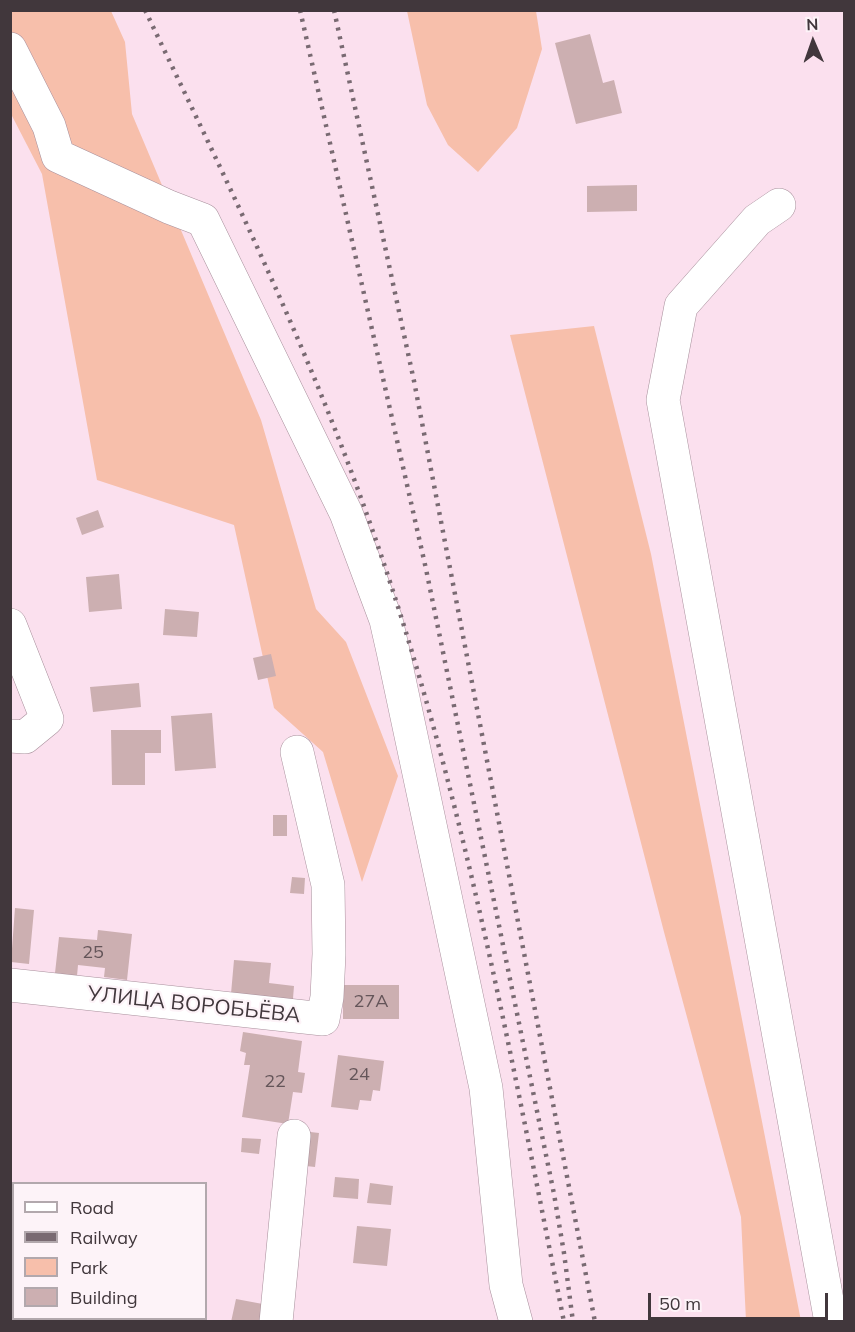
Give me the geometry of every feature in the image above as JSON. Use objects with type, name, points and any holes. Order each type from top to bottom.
[{"type":"street","points":[[10,49],[49,126],[58,156],[169,207],[203,220],[346,513],[386,620],[486,1088],[506,1285],[516,1322]]},
{"type":"street","points":[[779,205],[757,220],[681,306],[663,400],[831,1322]]},
{"type":"street","points":[[10,626],[46,719],[25,737],[10,736]]},
{"type":"street","name":"УЛИЦА ВОРОБЬЁВА","points":[[10,985],[323,1019],[329,954],[328,885],[297,752]]},
{"type":"street","points":[[276,1322],[294,1136]]},
{"type":"green space","points":[[11,11],[111,11],[125,42],[132,114],[261,420],[316,609],[346,642],[398,776],[362,882],[323,752],[274,708],[234,525],[97,480],[42,174],[11,114]]},
{"type":"green space","points":[[407,11],[536,11],[542,49],[517,128],[478,172],[448,145],[427,105]]},
{"type":"green space","points":[[594,326],[651,554],[801,1321],[746,1321],[741,1217],[664,932],[510,335]]},
{"type":"building","points":[[590,34],[603,83],[614,80],[622,113],[576,124],[555,43]]},
{"type":"building","points":[[637,185],[637,211],[587,212],[587,186]]},
{"type":"building","points":[[98,510],[104,527],[82,535],[76,518]]},
{"type":"building","points":[[119,574],[122,609],[89,612],[86,577]]},
{"type":"building","points":[[165,609],[199,612],[197,637],[163,635]]},
{"type":"building","points":[[271,654],[276,676],[258,680],[253,658]]},
{"type":"building","points":[[139,683],[141,707],[93,712],[90,687]]},
{"type":"building","points":[[212,713],[216,768],[175,771],[171,716]]},
{"type":"building","points":[[111,730],[161,730],[161,753],[145,753],[145,785],[112,785]]},
{"type":"building","points":[[273,815],[287,815],[287,836],[273,836]]},
{"type":"building","points":[[292,877],[305,878],[304,894],[290,893]]},
{"type":"building","points":[[15,908],[34,910],[29,964],[11,962]]},
{"type":"building","points":[[98,930],[132,934],[127,980],[104,977],[105,968],[78,965],[77,976],[55,973],[59,937],[97,940]]},
{"type":"building","points":[[234,960],[271,963],[269,983],[294,986],[292,1011],[230,1005]]},
{"type":"building","points":[[343,985],[399,985],[399,1019],[343,1019]]},
{"type":"building","points":[[243,1032],[302,1041],[298,1072],[305,1073],[302,1093],[293,1092],[288,1124],[242,1117],[250,1065],[244,1065],[246,1053],[240,1051]]},
{"type":"building","points":[[338,1055],[384,1061],[380,1091],[373,1090],[371,1101],[360,1100],[358,1110],[331,1107]]},
{"type":"building","points":[[302,1131],[319,1133],[315,1167],[297,1165]]},
{"type":"building","points":[[242,1138],[261,1139],[259,1154],[241,1152]]},
{"type":"building","points":[[335,1177],[359,1179],[358,1199],[333,1197]]},
{"type":"building","points":[[370,1183],[393,1186],[391,1205],[367,1203]]},
{"type":"building","points":[[357,1226],[391,1229],[387,1266],[353,1263]]},
{"type":"building","points":[[236,1299],[268,1305],[265,1322],[231,1322]]},
{"type":"building","points":[[61,1320],[148,1320],[147,1322],[61,1322]]},
{"type":"railway","points":[[145,10],[262,258],[317,384],[366,512],[399,611],[429,711],[480,913],[524,1118],[564,1322]]},
{"type":"railway","points":[[300,10],[426,569],[554,1194],[573,1322]]},
{"type":"railway","points":[[334,10],[414,381],[595,1322]]}]
